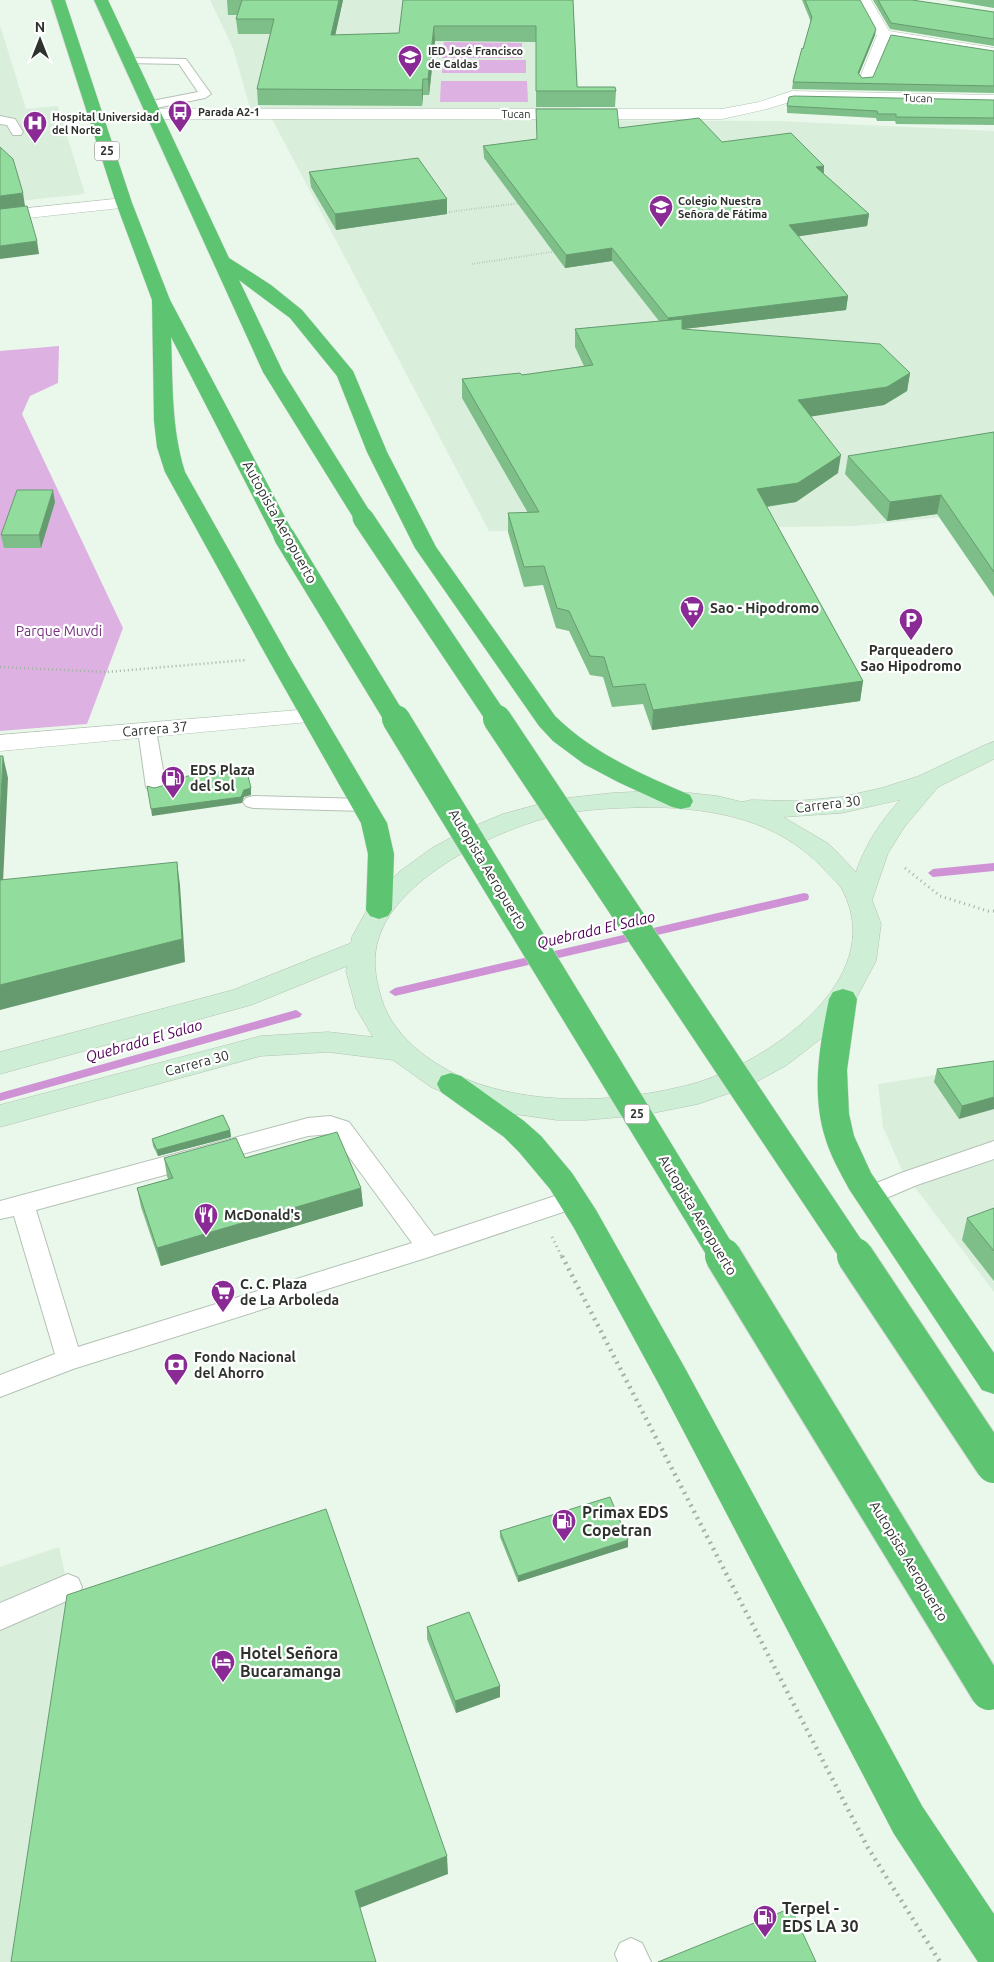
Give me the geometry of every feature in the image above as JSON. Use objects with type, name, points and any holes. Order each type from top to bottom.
[{"type":"highway","name":"Autopista Aeropuerto","points":[[58,0],[124,203],[161,300],[284,536],[991,1696]]},
{"type":"highway","points":[[101,0],[273,372],[363,518],[994,1465]]},
{"type":"highway","points":[[222,260],[265,289],[296,314],[346,375],[377,452],[422,541],[547,721],[573,746],[599,763],[621,775],[681,801]]},
{"type":"highway","points":[[161,300],[164,422],[170,461],[311,716],[374,823],[381,854],[379,910]]},
{"type":"highway","points":[[843,998],[833,1049],[831,1088],[847,1158],[870,1196],[994,1380]]},
{"type":"highway","points":[[450,1084],[514,1129],[530,1144],[561,1181],[573,1199],[674,1380],[908,1820],[994,1950]]},
{"type":"street","points":[[864,0],[884,35]]},
{"type":"street","points":[[884,35],[994,52]]},
{"type":"street","points":[[884,35],[866,78],[886,80]]},
{"type":"street","points":[[906,83],[994,99]]},
{"type":"street","name":"Tucan","points":[[153,110],[722,114],[762,106],[792,96],[994,99]]},
{"type":"street","points":[[0,216],[124,203]]},
{"type":"street","name":"Carrera 37","points":[[0,743],[311,716]]},
{"type":"street","name":"Carrera 30","points":[[724,805],[794,809],[862,801],[929,782],[994,750]]},
{"type":"street","name":"Carrera 30","points":[[860,899],[875,853],[896,820],[929,782]]},
{"type":"street","points":[[654,799],[724,805],[763,818],[810,843],[840,868],[860,899],[868,933],[861,966],[843,998],[817,1028],[768,1064],[727,1084],[656,1103],[584,1109],[534,1107],[490,1098],[450,1084],[412,1061],[384,1033],[365,998],[360,965],[362,949],[370,924],[379,910],[399,886],[431,861],[469,837],[504,822],[543,810],[586,802],[654,799]]},
{"type":"street","points":[[0,1063],[241,998],[362,949]]},
{"type":"street","name":"Carrera 30","points":[[0,1116],[261,1046],[328,1042],[399,1050]]},
{"type":"lane","points":[[130,61],[182,61],[205,94],[153,110]]},
{"type":"lane","points":[[0,120],[11,122],[17,132]]},
{"type":"lane","points":[[147,730],[156,787]]},
{"type":"lane","points":[[253,802],[364,805]]},
{"type":"lane","points":[[69,1360],[11,1206],[308,1127],[330,1125],[341,1128],[429,1247]]},
{"type":"lane","points":[[870,1196],[909,1179],[994,1150]]},
{"type":"lane","points":[[0,1386],[69,1360],[429,1247],[573,1199]]},
{"type":"lane","points":[[0,1617],[68,1587]]},
{"type":"path","points":[[449,212],[527,202]]},
{"type":"path","points":[[472,264],[559,251]]},
{"type":"path","points":[[0,667],[107,672],[278,657]]},
{"type":"path","points":[[875,853],[896,862],[940,896],[994,911]]},
{"type":"path","points":[[538,1210],[868,1848],[940,1962]]},
{"type":"shaded area","name":"IED José Francisco de Caldas","points":[[210,0],[573,0],[580,109],[250,108],[233,48]]},
{"type":"shaded area","name":"Hospital Universidad del Norte","points":[[0,25],[26,109],[58,106],[85,194],[0,203]]},
{"type":"shaded area","name":"Colegio Nuestra Señora de Fátima","points":[[272,119],[779,121],[994,131],[994,512],[854,526],[489,531]]},
{"type":"shaded area","points":[[994,1066],[994,1292],[902,1170],[883,1127],[878,1084]]},
{"type":"shaded area","points":[[59,1547],[68,1587],[22,1962],[0,1962],[0,1567]]},
{"type":"green space","points":[[444,42],[522,43],[522,58],[442,58]]},
{"type":"green space","points":[[443,60],[526,60],[526,73],[442,73]]},
{"type":"green space","points":[[441,81],[527,81],[528,102],[440,102]]},
{"type":"green space","name":"Parque Muvdi","points":[[59,346],[58,383],[30,396],[22,414],[123,628],[87,724],[0,731],[0,351]]},
{"type":"building","points":[[242,0],[339,0],[331,35],[399,33],[403,0],[573,0],[577,87],[615,87],[616,91],[536,91],[536,26],[434,26],[428,79],[423,79],[422,90],[257,89],[274,19],[236,19]]},
{"type":"building","points":[[805,0],[860,0],[876,29],[858,73],[862,78],[873,77],[891,35],[994,51],[994,86],[793,82],[812,17]]},
{"type":"building","points":[[878,0],[912,0],[994,12],[994,39],[891,23]]},
{"type":"building","points":[[789,97],[994,100],[994,118],[896,117],[896,114],[878,114],[877,111],[787,106]]},
{"type":"building","points":[[536,109],[617,109],[619,128],[699,118],[722,142],[791,133],[824,166],[816,167],[869,214],[789,225],[848,296],[668,318],[612,248],[566,255],[483,146],[537,139]]},
{"type":"building","points":[[0,147],[13,159],[23,193],[0,196]]},
{"type":"building","points":[[418,158],[447,199],[335,214],[309,172]]},
{"type":"building","points":[[27,206],[37,241],[0,246],[0,209]]},
{"type":"building","points":[[682,319],[682,329],[880,344],[910,373],[887,387],[798,400],[841,455],[798,483],[757,489],[863,681],[653,710],[645,684],[613,687],[604,657],[590,656],[569,611],[557,608],[544,566],[524,567],[508,513],[539,512],[462,379],[520,373],[522,375],[593,365],[575,329]]},
{"type":"building","points":[[994,432],[994,572],[941,495],[890,502],[848,456]]},
{"type":"building","points":[[17,490],[53,490],[39,535],[1,535]]},
{"type":"building","points":[[0,756],[3,756],[0,819]]},
{"type":"building","points":[[246,768],[251,788],[244,790],[241,797],[151,809],[147,786],[154,788],[162,786],[167,779]]},
{"type":"building","points":[[177,862],[182,939],[0,985],[0,880]]},
{"type":"building","points":[[994,1061],[994,1097],[962,1106],[937,1069]]},
{"type":"building","points":[[223,1115],[230,1130],[157,1150],[152,1139]]},
{"type":"building","name":"McDonald's","points":[[337,1132],[361,1188],[157,1248],[137,1188],[173,1178],[164,1158],[236,1138],[245,1158]]},
{"type":"building","points":[[994,1208],[994,1251],[967,1218]]},
{"type":"building","name":"Primax EDS Copetran","points":[[610,1497],[628,1540],[518,1576],[500,1531]]},
{"type":"building","name":"Hotel Señora Bucaramanga","points":[[326,1509],[447,1856],[355,1891],[376,1962],[11,1962],[67,1595]]},
{"type":"building","points":[[469,1612],[500,1686],[455,1701],[427,1627]]},
{"type":"building","name":"Terpel - EDS LA 30","points":[[791,1908],[816,1962],[658,1962]]},
{"type":"waterway","points":[[933,873],[994,867]]},
{"type":"waterway","name":"Quebrada El Salao","points":[[395,992],[804,897]]},
{"type":"waterway","name":"Quebrada El Salao","points":[[0,1097],[296,1014]]},
{"type":"place","name":"IED José Francisco de Caldas","points":[[410,78]]},
{"type":"place","name":"Parada A2-1","points":[[180,133]]},
{"type":"place","name":"Hospital Universidad del Norte","points":[[35,144]]},
{"type":"place","name":"Colegio Nuestra Señora de Fátima","points":[[661,228]]},
{"type":"place","name":"Sao - Hipodromo","points":[[692,629]]},
{"type":"place","name":"Parqueadero Sao Hipodromo","points":[[911,641]]},
{"type":"place","name":"EDS Plaza del Sol","points":[[173,799]]},
{"type":"place","name":"McDonald's","points":[[206,1236]]},
{"type":"place","name":"C. C. Plaza de La Arboleda","points":[[223,1313]]},
{"type":"place","name":"Fondo Nacional del Ahorro","points":[[176,1386]]},
{"type":"place","name":"Primax EDS Copetran","points":[[564,1542]]},
{"type":"place","name":"Hotel Señora Bucaramanga","points":[[223,1683]]},
{"type":"place","name":"Terpel - EDS LA 30","points":[[765,1938]]}]
